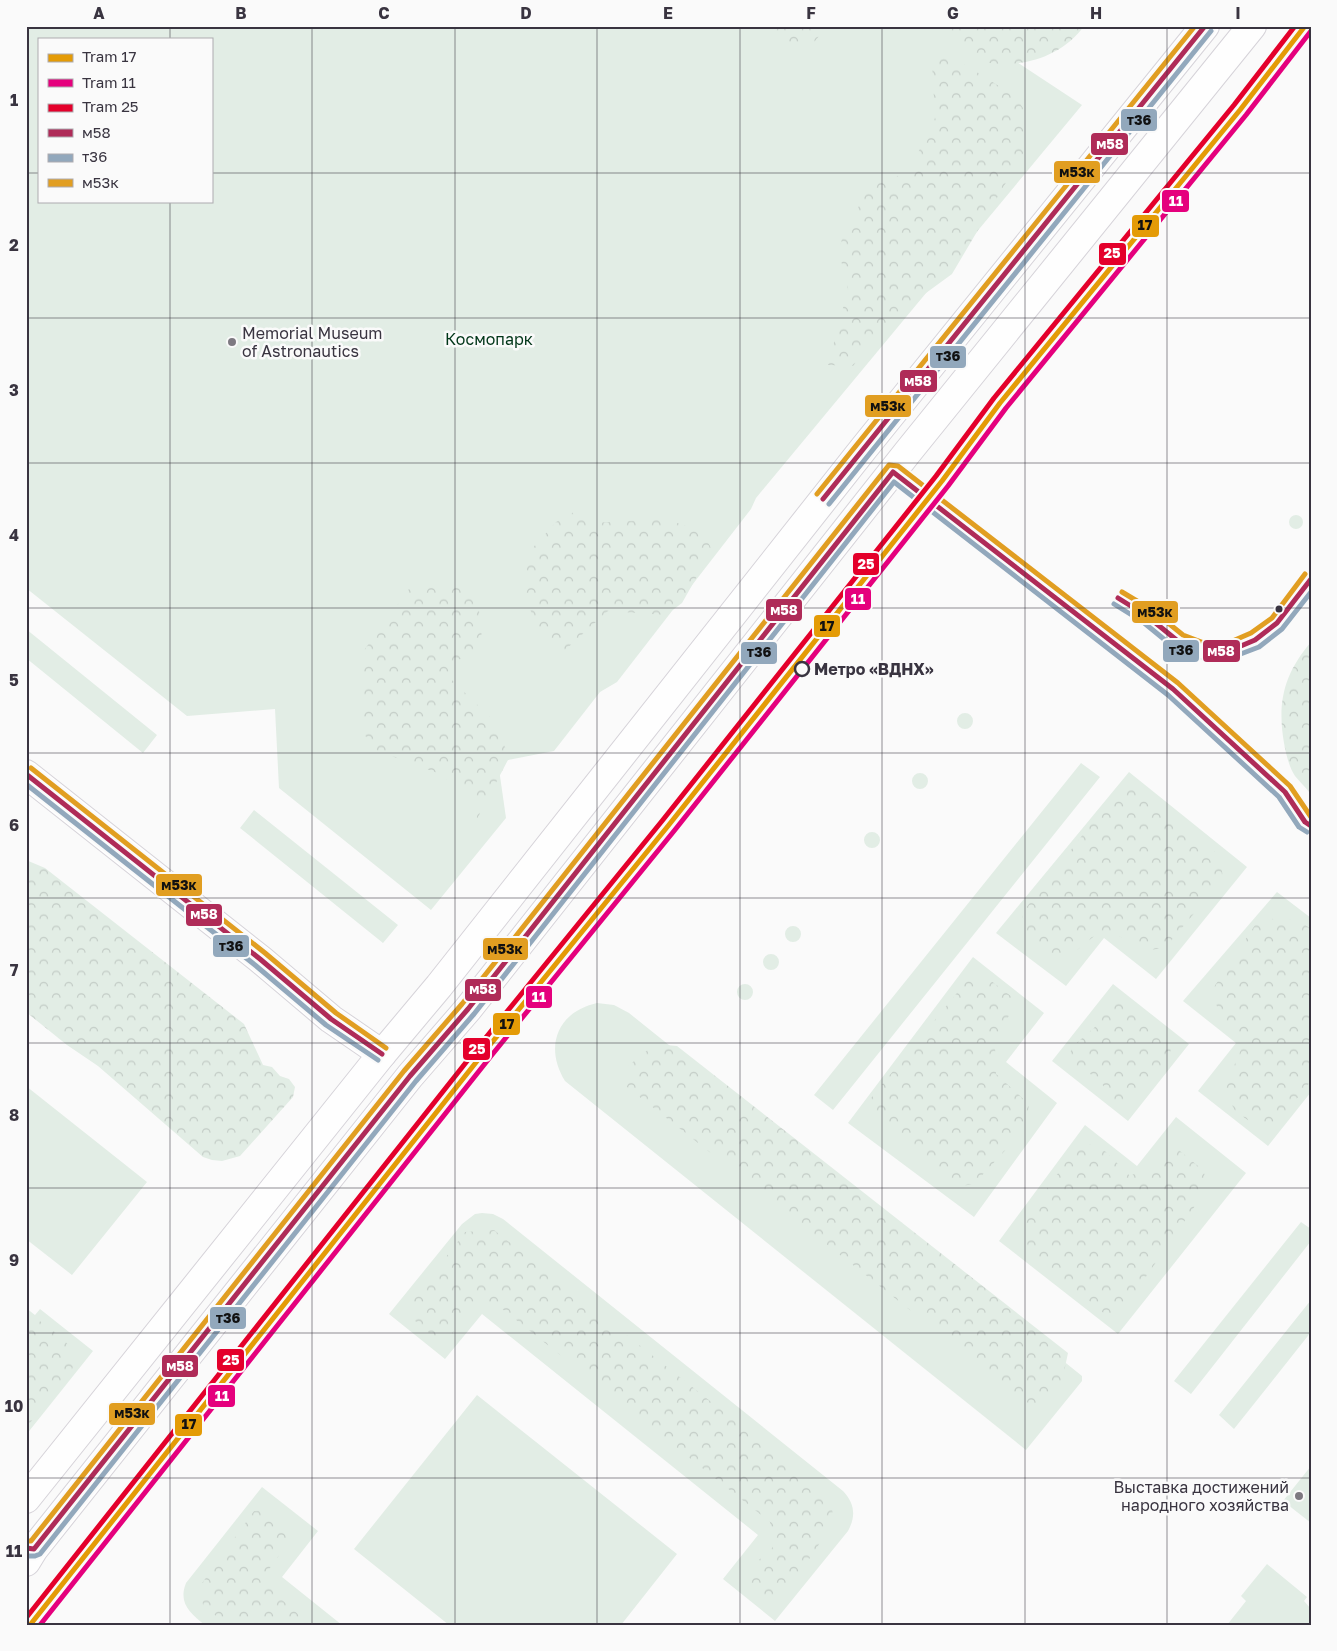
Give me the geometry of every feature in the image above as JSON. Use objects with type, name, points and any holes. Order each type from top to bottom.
[{"type":"street","points":[[26,1499],[382,1054],[439,986],[864,448],[1205,26]]},
{"type":"street","points":[[29,1553],[410,1076],[468,1009],[907,453],[1252,26]]},
{"type":"street","points":[[26,774],[260,959],[331,1019],[410,1076]]},
{"type":"green space","name":"Космопарк","points":[[26,26],[962,26],[1082,105],[756,498],[751,509],[617,682],[600,692],[554,751],[498,762],[506,818],[431,910],[279,788],[275,709],[187,716],[26,588]]},
{"type":"green space","points":[[769,26],[827,26],[811,46],[774,39]]},
{"type":"green space","points":[[939,26],[1084,26],[1074,38],[1048,55],[1034,60],[1003,64],[987,63],[972,59]]},
{"type":"green space","points":[[950,55],[1016,97],[1026,113],[1024,152],[952,274],[889,320],[853,366],[828,365],[848,289],[839,252],[843,234],[872,183],[908,173],[935,118],[932,63]]},
{"type":"green space","points":[[574,512],[590,523],[666,519],[703,532],[712,550],[682,603],[666,615],[608,611],[564,651],[536,628],[524,589],[529,552],[556,522]]},
{"type":"green space","points":[[1293,515],[1299,515],[1303,522],[1299,529],[1293,529],[1289,525],[1289,519]]},
{"type":"green space","points":[[471,583],[478,601],[482,639],[473,657],[455,660],[452,680],[496,723],[509,758],[477,819],[472,800],[440,774],[370,748],[363,729],[362,653],[409,589]]},
{"type":"green space","points":[[26,629],[157,735],[143,753],[26,658]]},
{"type":"green space","points":[[1311,642],[1311,794],[1295,776],[1289,765],[1284,743],[1281,714],[1282,701],[1289,677],[1294,666]]},
{"type":"green space","points":[[965,713],[971,715],[973,721],[971,727],[965,729],[959,727],[957,721],[959,715]]},
{"type":"green space","points":[[1081,763],[1100,777],[833,1110],[814,1095]]},
{"type":"green space","points":[[1129,772],[1247,867],[1156,979],[1104,938],[1066,986],[996,933]]},
{"type":"green space","points":[[920,773],[926,775],[928,781],[926,787],[920,789],[914,787],[912,781],[914,775]]},
{"type":"green space","points":[[1136,788],[1220,856],[1223,879],[1165,948],[1149,950],[1112,933],[1098,933],[1071,955],[1049,956],[1027,939],[1022,913],[1115,793]]},
{"type":"green space","points":[[254,810],[398,925],[383,943],[240,828]]},
{"type":"green space","points":[[872,832],[878,834],[880,840],[878,846],[872,848],[866,846],[864,840],[866,834]]},
{"type":"green space","points":[[26,860],[45,868],[244,1024],[263,1065],[272,1067],[280,1076],[289,1079],[295,1087],[293,1097],[240,1156],[222,1161],[203,1157],[98,1066],[67,1045],[26,1012]]},
{"type":"green space","points":[[1277,892],[1311,918],[1311,1092],[1268,1146],[1198,1091],[1236,1043],[1183,1001]]},
{"type":"green space","points":[[1278,917],[1301,922],[1311,929],[1311,1081],[1278,1122],[1259,1128],[1235,1111],[1224,1089],[1243,1045],[1218,1010],[1212,990],[1255,925]]},
{"type":"green space","points":[[793,926],[799,928],[801,934],[799,940],[793,942],[787,940],[785,934],[787,928]]},
{"type":"green space","points":[[771,954],[777,956],[779,962],[777,968],[771,970],[765,968],[763,962],[765,956]]},
{"type":"green space","points":[[973,957],[1044,1013],[1006,1062],[1057,1103],[974,1217],[848,1123]]},
{"type":"green space","points":[[970,977],[986,977],[1016,1000],[995,1046],[996,1074],[1029,1104],[1026,1128],[974,1184],[955,1187],[875,1119],[871,1098]]},
{"type":"green space","points":[[745,984],[751,986],[753,992],[751,998],[745,1000],[739,998],[737,992],[739,986]]},
{"type":"green space","points":[[1113,984],[1189,1044],[1128,1121],[1052,1061]]},
{"type":"green space","points":[[1111,999],[1123,1002],[1142,1024],[1170,1041],[1171,1058],[1149,1077],[1135,1101],[1116,1102],[1097,1078],[1068,1061],[1072,1047],[1095,1027]]},
{"type":"green space","points":[[597,1003],[614,1005],[629,1013],[1082,1376],[1082,1381],[1026,1450],[565,1081],[556,1056],[555,1044],[558,1033],[572,1014]]},
{"type":"green space","points":[[655,1044],[677,1046],[1068,1353],[1062,1381],[1048,1401],[1033,1407],[627,1087],[628,1066]]},
{"type":"green space","points":[[26,1086],[147,1182],[72,1275],[26,1239]]},
{"type":"green space","points":[[1176,1117],[1246,1173],[1118,1334],[999,1241],[1085,1125],[1137,1166]]},
{"type":"green space","points":[[1095,1144],[1106,1152],[1130,1176],[1157,1163],[1174,1146],[1204,1171],[1206,1190],[1125,1307],[1107,1316],[1029,1250],[1022,1224],[1078,1145]]},
{"type":"green space","points":[[475,1214],[493,1214],[503,1219],[847,1496],[853,1510],[848,1531],[775,1621],[723,1579],[758,1535],[482,1314],[445,1359],[389,1314],[462,1224]]},
{"type":"green space","points":[[1301,1222],[1311,1229],[1311,1241],[1191,1394],[1174,1381]]},
{"type":"green space","points":[[494,1230],[830,1496],[834,1522],[785,1595],[764,1599],[751,1589],[751,1567],[773,1547],[770,1522],[496,1304],[468,1306],[452,1334],[434,1337],[414,1320],[412,1302],[465,1232]]},
{"type":"green space","points":[[1311,1300],[1311,1332],[1234,1429],[1219,1415]]},
{"type":"green space","points":[[26,1308],[35,1315],[40,1309],[93,1351],[26,1435]]},
{"type":"green space","points":[[26,1311],[68,1344],[73,1352],[74,1360],[71,1372],[26,1428]]},
{"type":"green space","points":[[477,1395],[677,1554],[621,1625],[449,1625],[354,1549]]},
{"type":"green space","name":"Выставка достижений народного хозяйства","points":[[1311,1466],[1311,1523],[1283,1501]]},
{"type":"green space","points":[[262,1487],[318,1531],[282,1577],[342,1625],[205,1625],[187,1607],[183,1596],[186,1583]]},
{"type":"green space","points":[[269,1510],[289,1528],[288,1543],[267,1572],[274,1593],[311,1625],[227,1625],[203,1605],[200,1586],[254,1511]]},
{"type":"green space","points":[[1267,1564],[1307,1597],[1304,1601],[1311,1609],[1311,1625],[1227,1625],[1246,1601],[1241,1596]]},
{"type":"tram line","name":"25","points":[[26,1618],[479,1046],[662,821],[936,476],[994,398],[1234,105],[1295,26]]},
{"type":"tram line","name":"17","points":[[30,1625],[485,1051],[668,826],[942,481],[1000,403],[1240,110],[1305,26]]},
{"type":"tram line","name":"11","points":[[40,1625],[491,1056],[674,831],[948,486],[1006,408],[1246,115],[1311,31]]},
{"type":"transit line","name":"м53к","points":[[817,494],[1195,26]]},
{"type":"transit line","name":"м58","points":[[823,499],[1205,26]]},
{"type":"transit line","name":"т36","points":[[829,504],[1211,31]]},
{"type":"transit line","name":"м53к","points":[[27,1541],[31,1541],[404,1071],[462,1004],[889,465],[898,466],[1178,683],[1290,786],[1311,817]]},
{"type":"transit line","name":"м58","points":[[26,1548],[34,1549],[410,1076],[468,1009],[893,472],[1173,689],[1285,792],[1305,822],[1311,826]]},
{"type":"transit line","name":"т36","points":[[26,1556],[40,1554],[416,1081],[474,1014],[894,482],[1168,695],[1279,797],[1299,827],[1307,832]]},
{"type":"transit line","name":"м53к","points":[[1122,592],[1152,610],[1183,635],[1204,643],[1228,643],[1251,633],[1272,618],[1305,574]]},
{"type":"transit line","name":"м58","points":[[1118,598],[1147,616],[1179,642],[1203,650],[1229,651],[1255,640],[1277,623],[1311,579]]},
{"type":"transit line","name":"т36","points":[[1114,604],[1143,622],[1176,649],[1202,657],[1230,658],[1259,647],[1282,629],[1311,592]]},
{"type":"transit line","name":"м53к","points":[[31,768],[265,953],[336,1013],[386,1048]]},
{"type":"transit line","name":"м58","points":[[26,774],[260,959],[331,1019],[382,1054]]},
{"type":"transit line","name":"т36","points":[[26,784],[255,965],[326,1025],[378,1060]]},
{"type":"place","name":"Memorial Museum of Astronautics","points":[[232,342]]},
{"type":"place","name":"Метро «ВДНХ»","points":[[802,669]]},
{"type":"place","name":"Выставка достижений народного хозяйства","points":[[1299,1496]]}]
